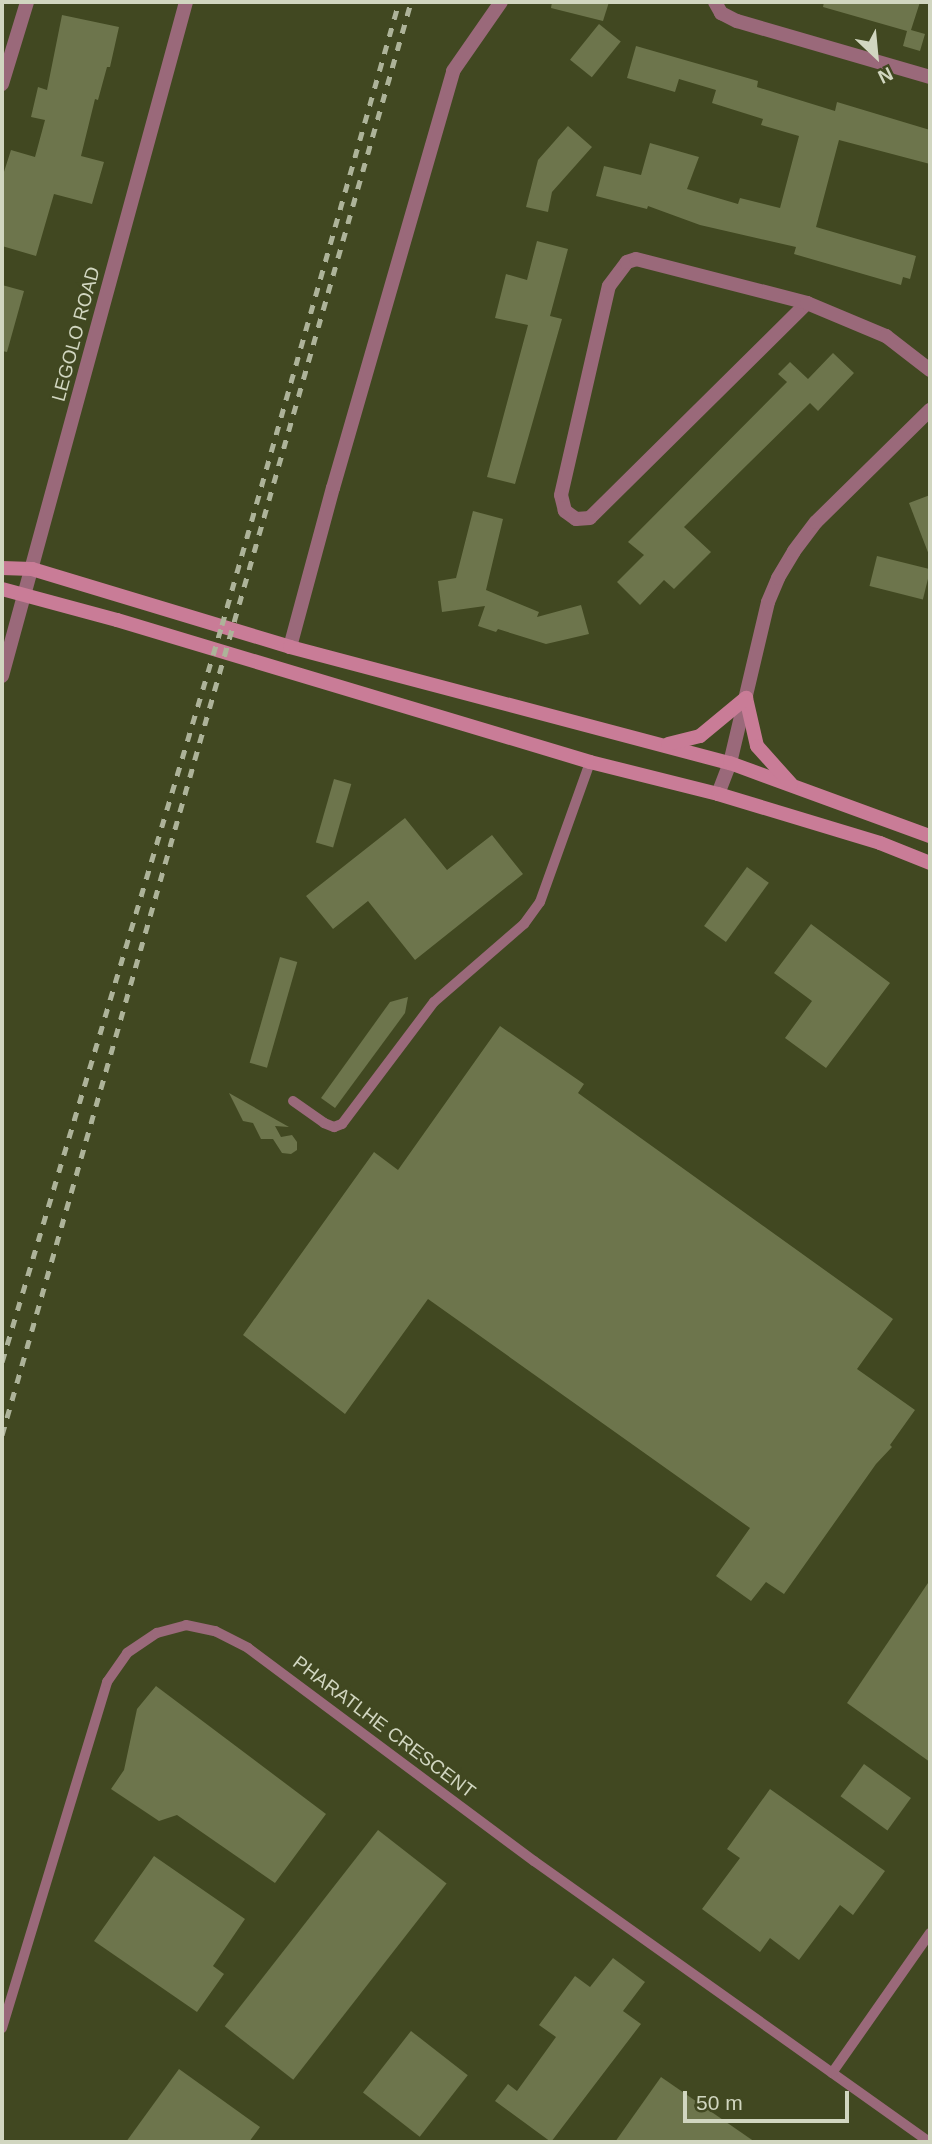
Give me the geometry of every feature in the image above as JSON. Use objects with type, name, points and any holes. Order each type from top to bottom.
[{"type":"main road","points":[[2,568],[32,569],[290,647],[730,763],[930,836]]},
{"type":"main road","points":[[2,590],[117,620],[590,762],[718,794],[880,843],[930,863]]},
{"type":"main road","points":[[664,745],[700,736],[746,698],[757,746],[796,789]]},
{"type":"street","points":[[2,85],[27,2]]},
{"type":"street","name":"LEGOLO ROAD","points":[[2,676],[186,2]]},
{"type":"street","points":[[290,647],[453,71],[501,2]]},
{"type":"street","points":[[715,2],[721,13],[737,21],[930,77]]},
{"type":"street","points":[[807,303],[590,518],[576,519],[565,511],[562,495],[609,286],[627,262],[636,259],[807,303],[886,336],[930,370]]},
{"type":"street","points":[[718,794],[730,763],[768,603],[794,551],[817,522],[930,410]]},
{"type":"lane","points":[[293,1101],[324,1123],[334,1127],[342,1124],[434,1002],[524,924],[540,902],[590,762]]},
{"type":"lane","name":"PHARATLHE CRESCENT","points":[[2,2028],[107,1682],[127,1653],[157,1633],[186,1625],[215,1631],[248,1648],[534,1861],[930,2142]]},
{"type":"lane","points":[[832,2073],[930,1933]]},
{"type":"building","points":[[552,2],[609,2],[603,21],[551,8]]},
{"type":"building","points":[[824,2],[920,2],[911,30],[925,34],[920,51],[903,46],[907,31],[823,7]]},
{"type":"building","points":[[62,15],[119,27],[110,67],[107,67],[98,100],[95,99],[81,156],[104,162],[92,204],[54,194],[36,256],[2,246],[2,178],[11,150],[35,157],[45,120],[31,117],[38,87],[47,90]]},
{"type":"building","points":[[599,24],[621,42],[592,77],[570,60]]},
{"type":"building","points":[[636,46],[758,81],[757,87],[835,111],[837,102],[930,130],[930,164],[839,140],[816,227],[916,256],[910,279],[903,277],[901,285],[794,254],[796,247],[700,225],[648,206],[647,209],[596,196],[604,166],[641,175],[650,143],[699,157],[687,189],[738,204],[740,198],[780,208],[799,136],[761,125],[763,119],[712,103],[716,90],[679,79],[675,92],[627,78]]},
{"type":"building","points":[[568,126],[592,147],[552,192],[548,212],[526,207],[538,160]]},
{"type":"building","points":[[537,241],[568,249],[550,316],[562,319],[515,484],[487,477],[528,325],[495,318],[506,274],[527,280]]},
{"type":"building","points":[[2,285],[24,291],[7,352],[2,351]]},
{"type":"building","points":[[833,353],[854,373],[818,411],[810,403],[684,527],[711,552],[674,589],[664,580],[640,605],[617,582],[644,555],[628,542],[787,382],[778,374],[790,362],[808,379]]},
{"type":"building","points":[[930,495],[930,555],[929,555],[909,503]]},
{"type":"building","points":[[473,511],[503,519],[486,590],[539,612],[537,617],[581,605],[589,634],[546,644],[498,629],[496,632],[478,626],[485,606],[442,612],[438,581],[456,578]]},
{"type":"building","points":[[877,556],[930,569],[923,599],[870,586]]},
{"type":"building","points":[[334,779],[351,784],[333,847],[316,842]]},
{"type":"building","points":[[405,818],[447,870],[492,835],[523,874],[415,960],[368,901],[333,929],[306,896]]},
{"type":"building","points":[[747,867],[769,883],[726,942],[704,926]]},
{"type":"building","points":[[811,924],[890,983],[826,1068],[785,1038],[812,1001],[774,973]]},
{"type":"building","points":[[280,957],[297,962],[267,1068],[250,1063]]},
{"type":"building","points":[[408,997],[405,1013],[335,1108],[321,1098],[390,1002]]},
{"type":"building","points":[[500,1026],[584,1084],[578,1093],[893,1319],[857,1369],[915,1410],[890,1445],[892,1447],[876,1464],[784,1594],[766,1582],[751,1601],[716,1576],[750,1528],[428,1299],[345,1414],[243,1335],[374,1152],[398,1170]]},
{"type":"building","points":[[229,1093],[289,1127],[275,1126],[281,1137],[292,1135],[297,1142],[297,1150],[291,1154],[282,1153],[273,1139],[261,1139],[253,1123],[243,1121]]},
{"type":"building","points":[[930,1580],[930,1762],[847,1703]]},
{"type":"building","points":[[156,1686],[326,1814],[275,1883],[177,1815],[159,1821],[111,1789],[124,1770],[137,1709]]},
{"type":"building","points":[[864,1764],[911,1798],[887,1830],[840,1796]]},
{"type":"building","points":[[770,1789],[885,1871],[853,1915],[840,1905],[799,1960],[770,1938],[760,1952],[702,1909],[740,1858],[727,1849]]},
{"type":"building","points":[[378,1830],[447,1884],[293,2080],[225,2026]]},
{"type":"building","points":[[154,1856],[245,1919],[213,1966],[224,1974],[197,2012],[94,1941]]},
{"type":"building","points":[[613,1958],[645,1982],[623,2011],[641,2024],[551,2142],[495,2101],[508,2084],[517,2091],[556,2037],[539,2025],[575,1976],[590,1987]]},
{"type":"building","points":[[411,2031],[468,2075],[420,2137],[363,2092]]},
{"type":"building","points":[[179,2069],[260,2127],[249,2142],[126,2142]]},
{"type":"building","points":[[661,2077],[755,2142],[615,2142]]},
{"type":"railway","points":[[2,1362],[222,625],[399,2]]},
{"type":"railway","points":[[2,1435],[411,2]]}]
